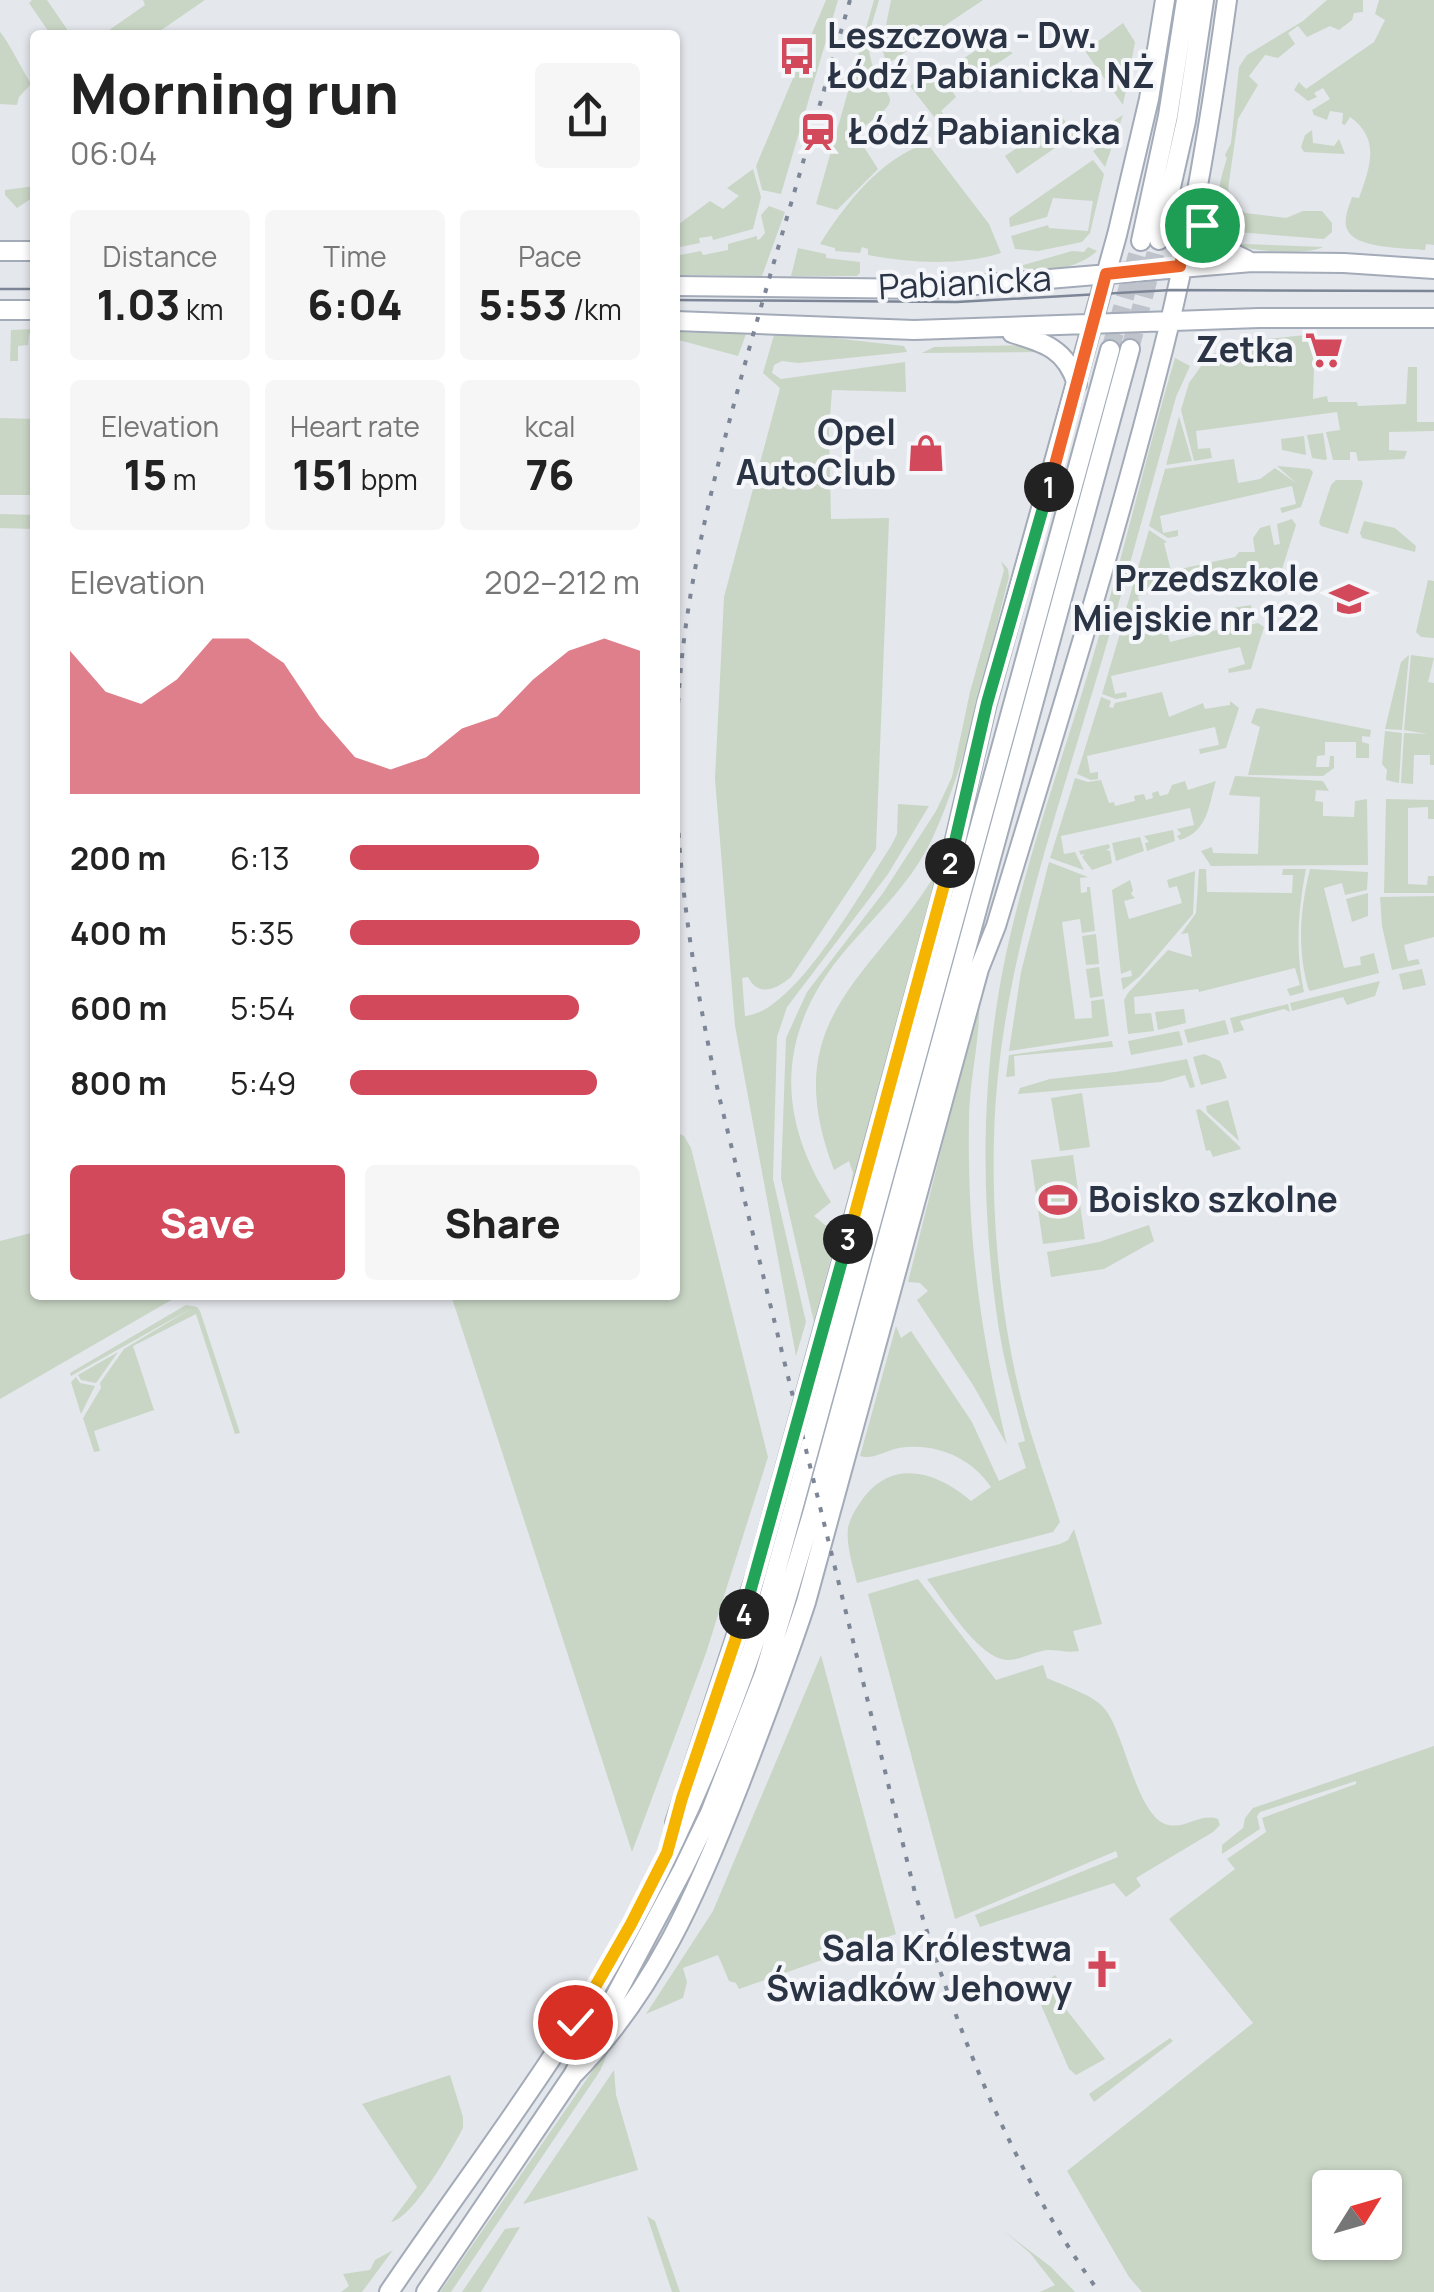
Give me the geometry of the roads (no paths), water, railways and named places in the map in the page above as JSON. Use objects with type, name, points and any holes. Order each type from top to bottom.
[{"type":"main road","points":[[667,1853],[766,1538],[941,899],[987,703],[1106,274],[1148,100],[1165,0]]},
{"type":"main road","points":[[1186,0],[1150,240],[1186,120],[1204,0]]},
{"type":"main road","points":[[572,2075],[600,2048],[653,1974],[690,1908],[781,1678],[821,1551],[979,969],[996,926],[1086,629],[1169,322],[1228,0]]},
{"type":"main road","points":[[1194,200],[1209,236],[1224,249],[1252,262]]},
{"type":"main road","points":[[0,251],[30,251]]},
{"type":"main road","name":"Pabianicka","points":[[680,286],[928,289],[1252,262],[1434,269]]},
{"type":"main road","points":[[0,310],[30,310]]},
{"type":"main road","name":"Pabianicka","points":[[680,321],[914,330],[1434,318]]},
{"type":"main road","points":[[997,328],[1054,347],[1067,360],[1077,385]]},
{"type":"main road","points":[[426,2292],[572,2075],[683,1870],[745,1726],[778,1635],[1130,349]]},
{"type":"main road","points":[[389,2292],[575,2022],[631,1924],[710,1764],[766,1608],[1110,350]]},
{"type":"tunnel","points":[[1130,349],[1159,240]]},
{"type":"tunnel","points":[[1110,350],[1141,241]]},
{"type":"tram line","points":[[0,289],[30,289]]},
{"type":"tram line","points":[[680,300],[957,302],[1171,290],[1434,291]]},
{"type":"railway","points":[[680,682],[696,565],[716,473],[850,0]]},
{"type":"railway","points":[[680,853],[700,999],[719,1096],[915,1893],[990,2100],[1040,2198],[1099,2292]]},
{"type":"place","name":"Leszczowa - Dw. Łódź Pabianicka NŻ","points":[[797,56]]},
{"type":"place","name":"Łódź Pabianicka","points":[[818,132]]},
{"type":"place","name":"Zetka","points":[[1324,350]]},
{"type":"place","name":"Opel AutoClub","points":[[926,453]]},
{"type":"place","name":"Przedszkole Miejskie nr 122","points":[[1349,599]]},
{"type":"place","name":"Boisko szkolne","points":[[1058,1200]]},
{"type":"place","name":"Sala Królestwa Świadków Jehowy","points":[[1102,1969]]}]
